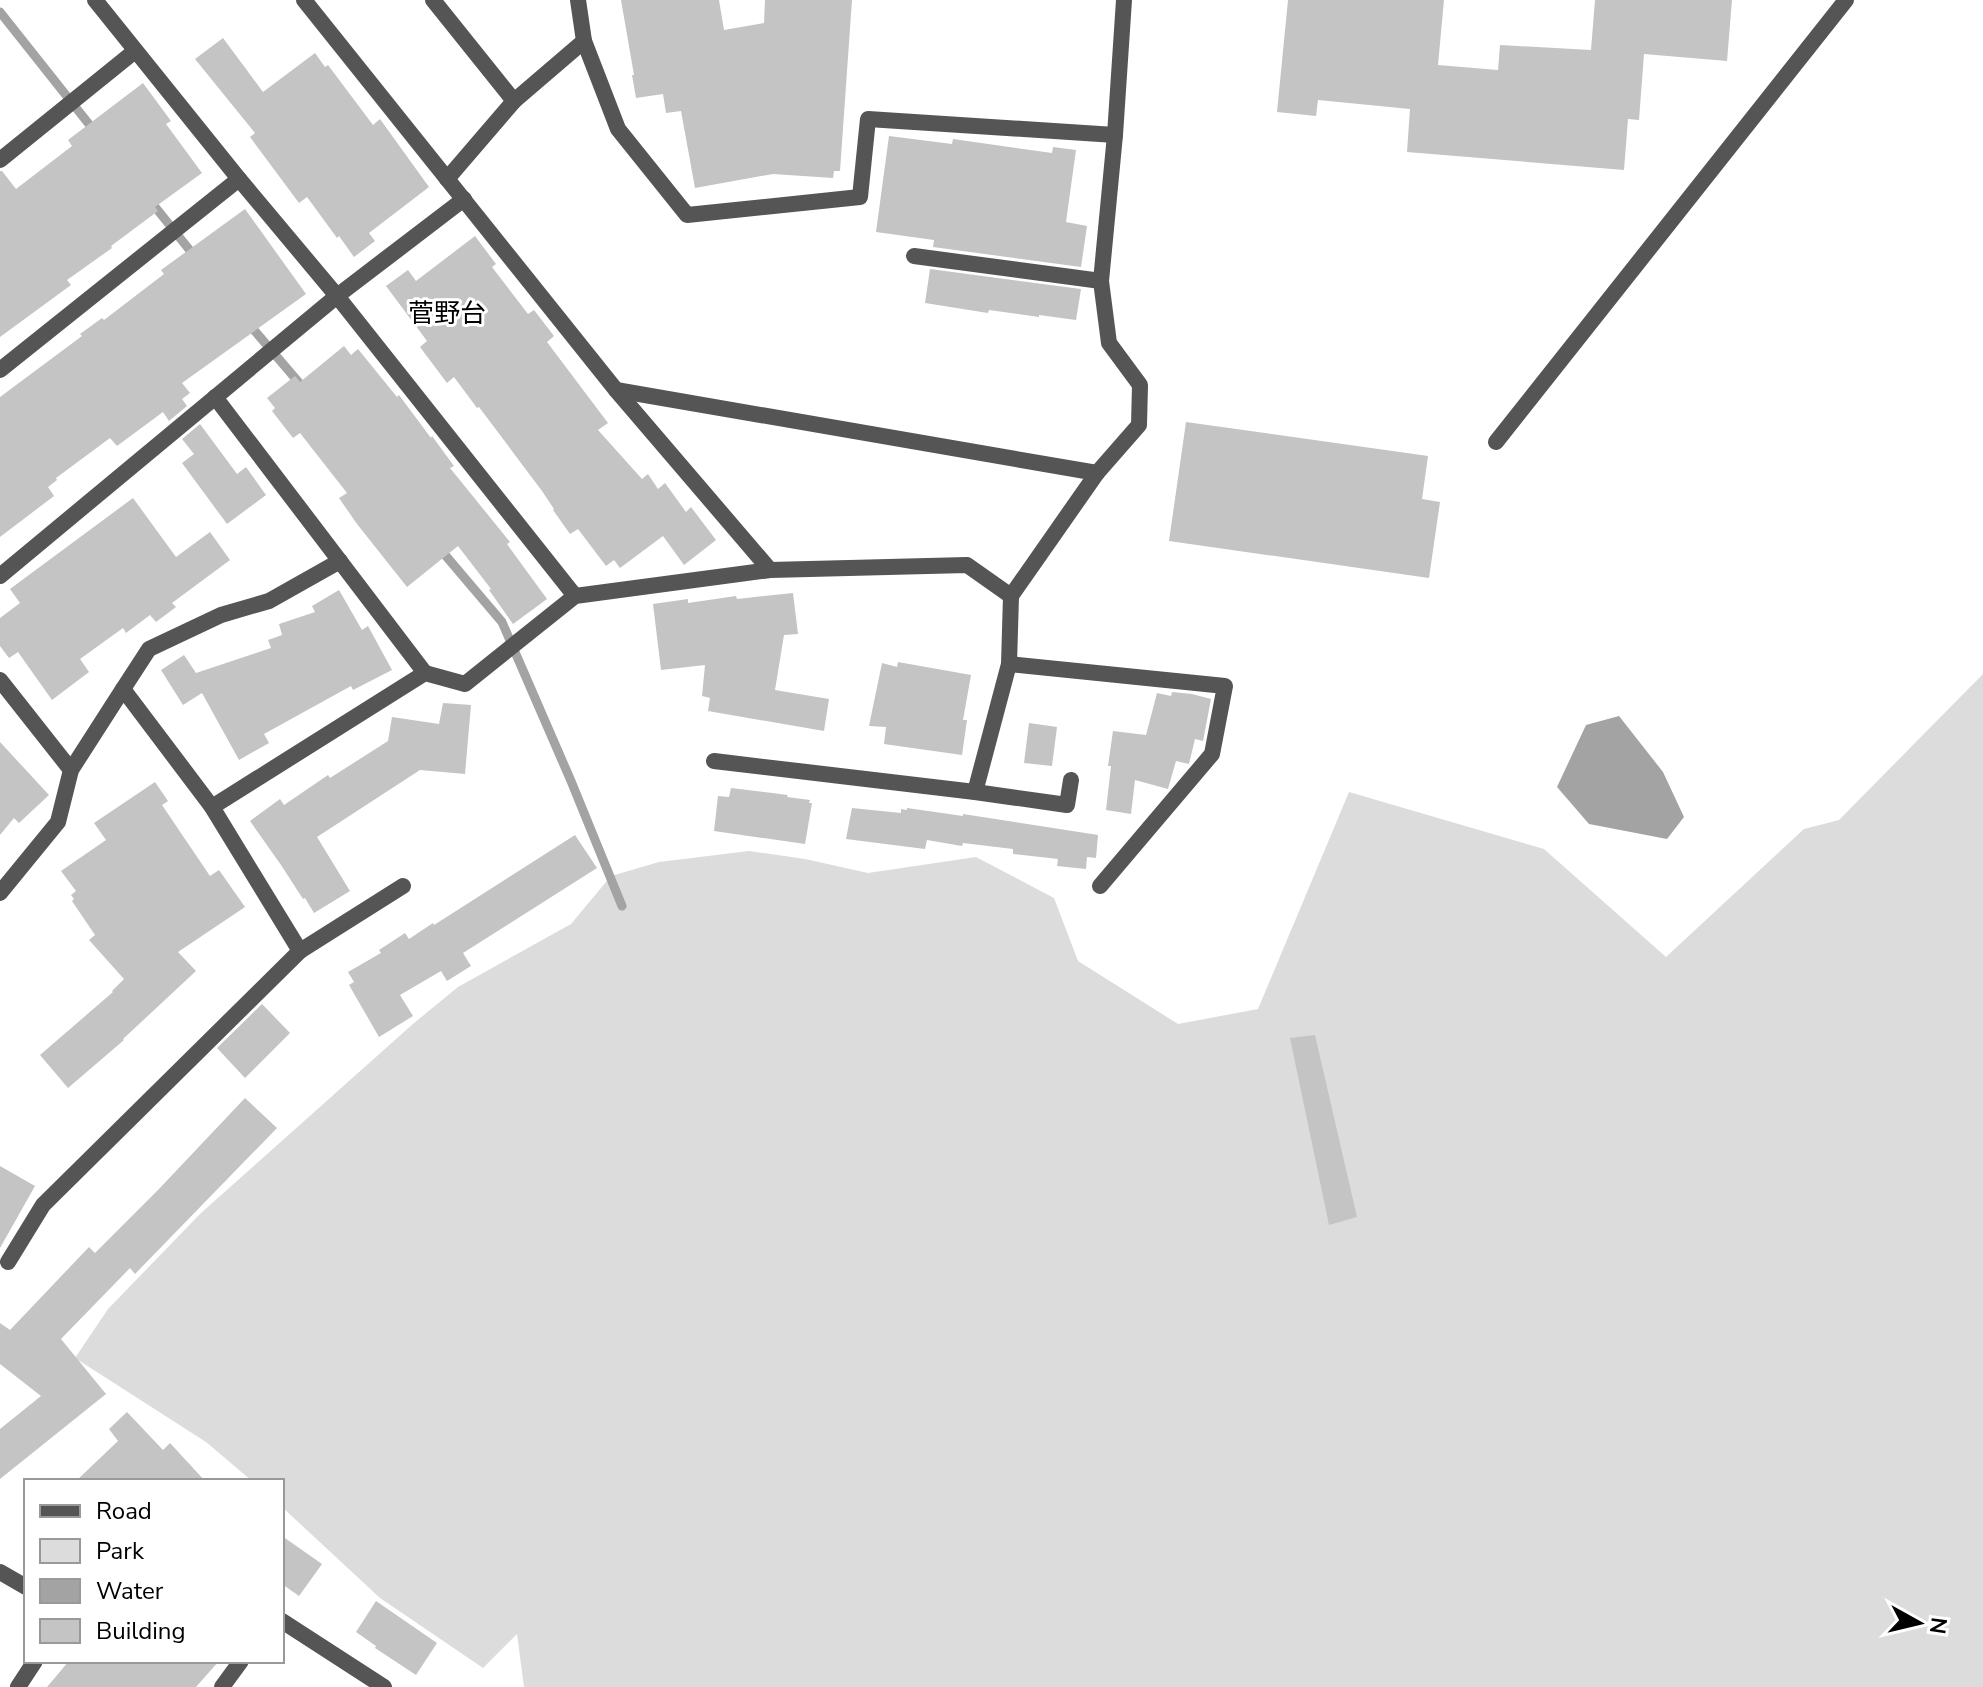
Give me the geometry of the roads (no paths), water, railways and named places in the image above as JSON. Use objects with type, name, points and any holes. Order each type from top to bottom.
[{"type":"street","points":[[95,0],[337,296],[575,596]]},
{"type":"street","points":[[304,0],[616,390],[770,570]]},
{"type":"street","points":[[433,0],[514,101]]},
{"type":"street","points":[[578,0],[584,41],[618,129],[687,215],[860,197],[868,119],[1115,135]]},
{"type":"street","points":[[975,792],[1009,664],[1011,596],[1097,473],[1139,425],[1140,385],[1109,343],[1101,281],[1124,0]]},
{"type":"street","points":[[1496,442],[1846,0]]},
{"type":"street","points":[[447,179],[514,101],[584,41]]},
{"type":"street","points":[[0,160],[135,51]]},
{"type":"street","points":[[0,370],[239,179]]},
{"type":"street","points":[[0,576],[337,296],[464,199]]},
{"type":"street","points":[[914,256],[1101,281]]},
{"type":"street","points":[[616,390],[1097,473]]},
{"type":"street","points":[[215,397],[425,673],[465,684],[575,596],[770,570],[967,565],[1011,596]]},
{"type":"street","points":[[0,893],[58,822],[71,770],[149,649],[221,615],[269,601],[340,561]]},
{"type":"street","points":[[1009,664],[1225,686],[1212,754],[1100,886]]},
{"type":"street","points":[[212,807],[425,673]]},
{"type":"street","points":[[0,680],[71,770]]},
{"type":"street","points":[[123,689],[212,807],[300,951]]},
{"type":"street","points":[[714,761],[1067,805],[1071,780]]},
{"type":"street","points":[[8,1262],[43,1205],[300,951],[403,886]]},
{"type":"street","points":[[0,1572],[24,1586]]},
{"type":"street","points":[[284,1622],[384,1687]]},
{"type":"street","points":[[18,1687],[34,1663]]},
{"type":"street","points":[[222,1687],[240,1663]]},
{"type":"water","points":[[1619,716],[1663,772],[1684,817],[1667,839],[1589,824],[1557,787],[1586,725]]},
{"type":"waterway","points":[[0,12],[96,133]]},
{"type":"waterway","points":[[148,198],[196,258]]},
{"type":"waterway","points":[[248,323],[301,385]]},
{"type":"waterway","points":[[440,549],[502,622],[622,906]]},
{"type":"district","name":"菅野台","points":[[447,313]]}]
